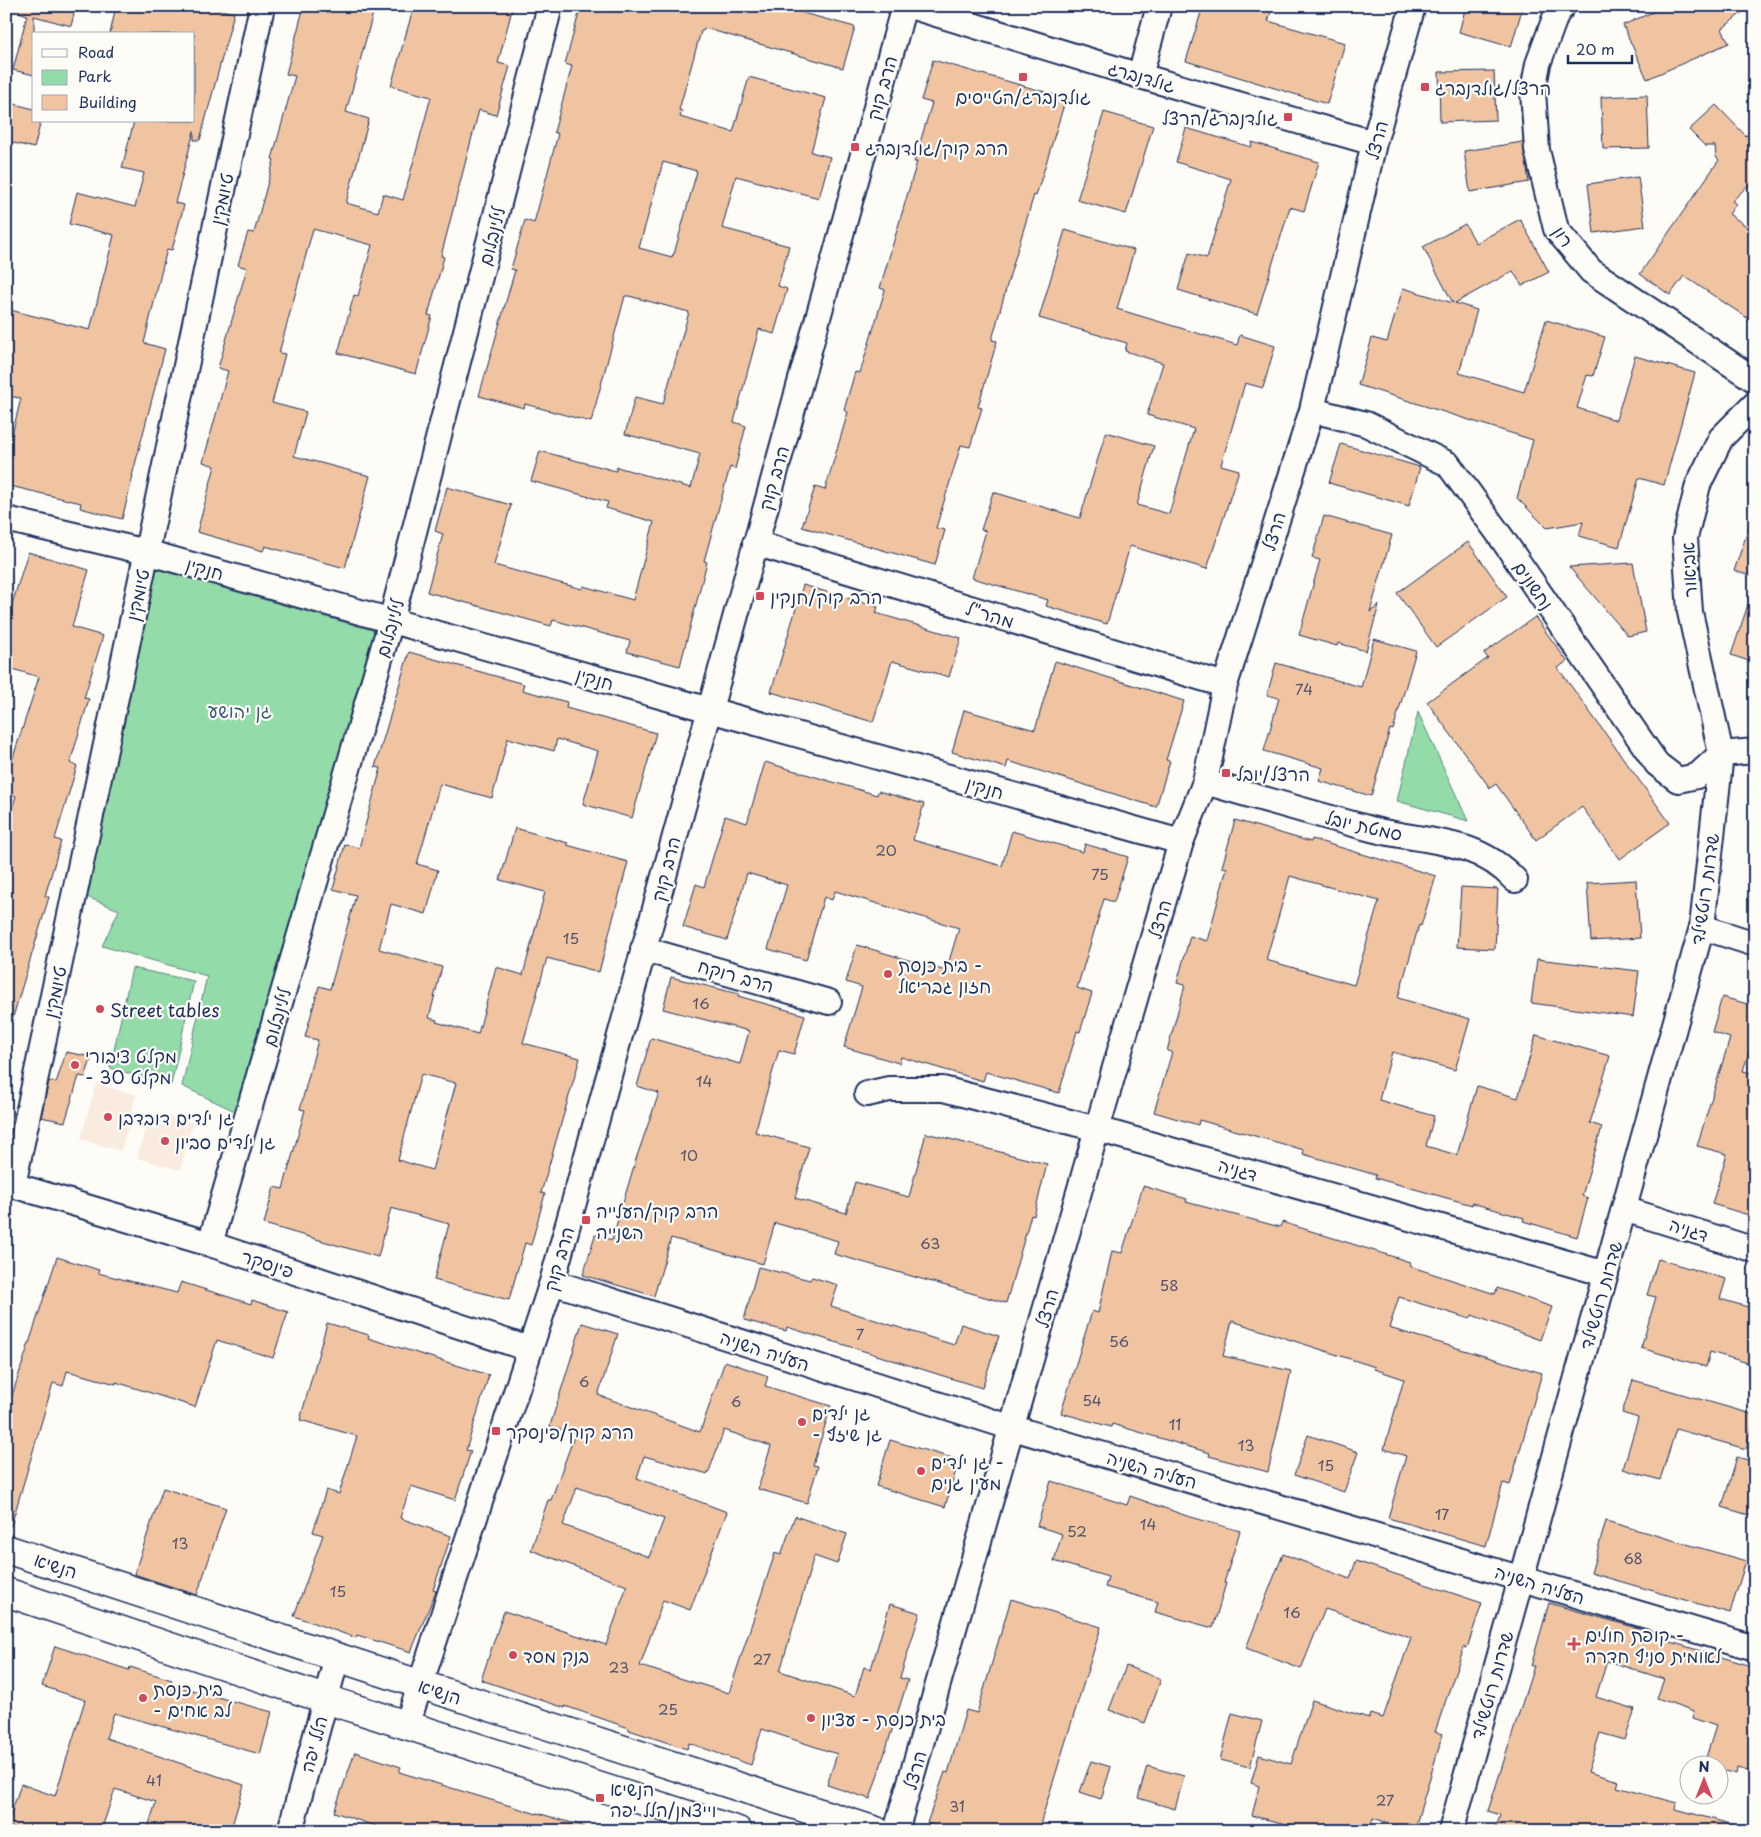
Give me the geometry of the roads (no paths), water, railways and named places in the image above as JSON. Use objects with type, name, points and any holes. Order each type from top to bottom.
[{"type":"main road","name":"הנשיא","points":[[6,1549],[876,1831]]},
{"type":"main road","points":[[6,1592],[325,1699],[738,1831]]},
{"type":"street","name":"טיומקין","points":[[10,1184],[262,6]]},
{"type":"street","name":"לילינבלום","points":[[210,1244],[391,620],[550,6]]},
{"type":"street","name":"הרב קוק","points":[[407,1725],[552,1282],[904,6]]},
{"type":"street","name":"גולדנברג","points":[[910,6],[1140,76],[1374,143]]},
{"type":"street","points":[[1140,76],[1159,6]]},
{"type":"street","name":"הרצל","points":[[896,1831],[1181,842],[1205,782],[1225,685],[1312,410],[1374,143],[1413,6]]},
{"type":"street","name":"רון","points":[[1563,6],[1556,14],[1538,64],[1533,91],[1537,150],[1556,229],[1590,271],[1755,380]]},
{"type":"street","name":"אביאור","points":[[1721,754],[1690,612],[1685,538],[1698,485],[1721,438],[1755,404]]},
{"type":"street","name":"נחשונים","points":[[1312,410],[1366,424],[1448,464],[1501,537],[1657,764],[1678,780],[1697,776],[1721,754]]},
{"type":"street","name":"חנקין","points":[[6,519],[146,552],[1181,842]]},
{"type":"street","name":"מהר\"ל","points":[[755,544],[1225,685]]},
{"type":"street","points":[[1721,754],[1755,751]]},
{"type":"street","name":"שדרות רוטשילד","points":[[1450,1831],[1702,927],[1721,754]]},
{"type":"street","name":"סמטת יובל","points":[[1205,782],[1373,830],[1443,842],[1484,855],[1505,869],[1515,880]]},
{"type":"street","points":[[1702,927],[1755,944]]},
{"type":"street","name":"הרב רוקח","points":[[643,948],[829,1002]]},
{"type":"street","name":"דגניה","points":[[867,1094],[889,1089],[943,1090],[1097,1129],[1606,1274]]},
{"type":"street","name":"פינסקר","points":[[10,1184],[210,1244],[529,1349]]},
{"type":"street","name":"דגניה","points":[[1624,1209],[1755,1250]]},
{"type":"street","name":"העליה השניה","points":[[552,1282],[1012,1428],[1755,1648]]},
{"type":"street","name":"הלל יפה","points":[[290,1831],[337,1657]]},
{"type":"place","name":"גולדנברג/הטייסים","points":[[1023,77]]},
{"type":"place","name":"הרצל/גולדנברג","points":[[1425,87]]},
{"type":"place","name":"גולדנברג/הרצל","points":[[1288,117]]},
{"type":"place","name":"הרב קוק/גולדנברג","points":[[855,147]]},
{"type":"place","name":"הרב קוק/חנקין","points":[[760,596]]},
{"type":"place","name":"הרצל/יובל","points":[[1226,773]]},
{"type":"place","name":"בית כנסת - חזון גבריאל","points":[[888,974]]},
{"type":"place","name":"Street tables","points":[[100,1009]]},
{"type":"place","name":"מקלט ציבורי - מקלט 30","points":[[75,1065]]},
{"type":"place","name":"גן ילדים דובדבן","points":[[108,1117]]},
{"type":"place","name":"גן ילדים סביון","points":[[165,1141]]},
{"type":"place","name":"הרב קוק/העלייה השנייה","points":[[586,1220]]},
{"type":"place","name":"גן ילדים - גן שיזף","points":[[802,1422]]},
{"type":"place","name":"הרב קוק/פינסקר","points":[[496,1431]]},
{"type":"place","name":"גן ילדים - מעין גנים","points":[[921,1471]]},
{"type":"place","name":"קופת חולים - לאומית סניף חדרה","points":[[1574,1644]]},
{"type":"place","name":"בנק מסד","points":[[513,1655]]},
{"type":"place","name":"בית כנסת - לב אחים","points":[[143,1698]]},
{"type":"place","name":"בית כנסת - עציון","points":[[811,1718]]},
{"type":"place","name":"הנשיא וייצמן/הלל יפה","points":[[600,1798]]},
{"type":"park label","name":"גן יהושע","points":[[240,710]]}]
